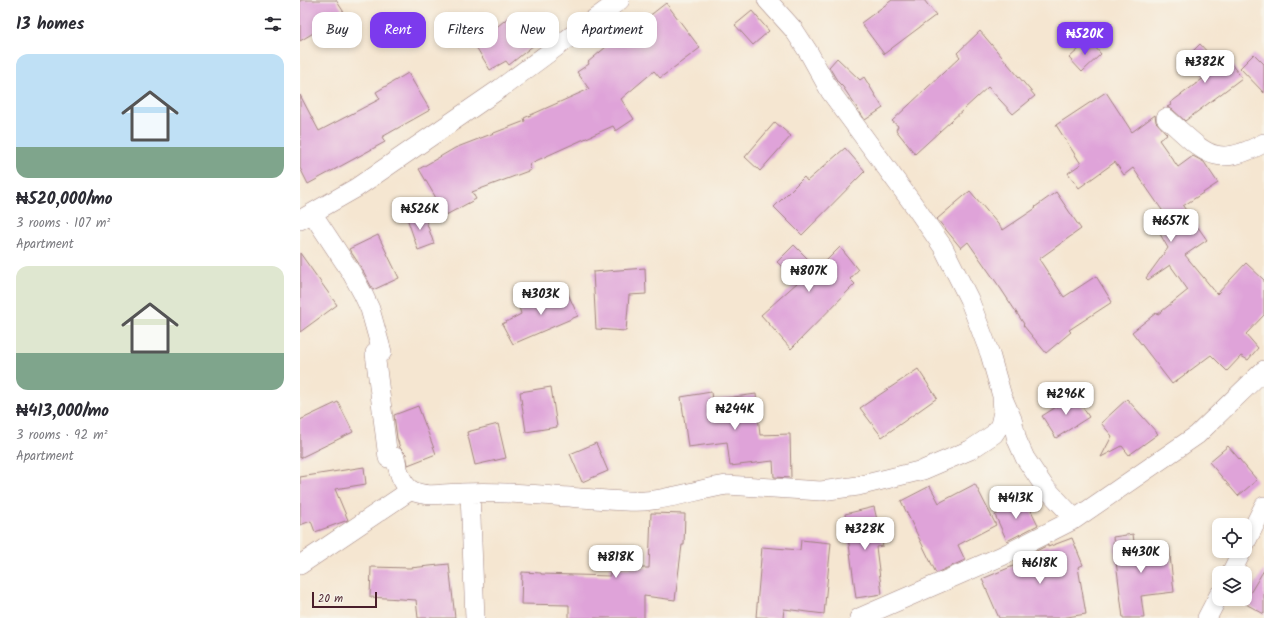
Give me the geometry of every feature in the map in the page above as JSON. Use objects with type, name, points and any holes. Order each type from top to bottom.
[{"type":"street","points":[[620,0],[501,88],[356,188],[306,217],[352,272],[370,309],[382,352],[375,353],[388,458],[395,457],[401,477],[405,484],[411,490],[426,494],[470,493],[644,501],[668,498],[713,487],[727,486],[821,491],[858,486],[923,470],[970,450],[982,443],[994,434],[1000,425],[1003,412],[1002,396]]},
{"type":"street","points":[[767,0],[794,30],[809,53],[830,91],[943,247],[969,299],[990,354],[1002,396],[1012,419],[1017,440],[1025,458],[1044,486],[1075,519]]},
{"type":"street","points":[[1166,118],[1204,151],[1218,156],[1231,156],[1247,152],[1264,143]]},
{"type":"street","points":[[859,618],[1002,556],[1075,519],[1197,436],[1261,377]]},
{"type":"street","points":[[300,565],[411,490]]},
{"type":"street","points":[[470,493],[475,618]]},
{"type":"street","points":[[1252,530],[1264,506]]},
{"type":"street","points":[[1207,618],[1213,606]]},
{"type":"building","points":[[300,0],[336,0],[344,12],[312,12],[312,34],[300,41]]},
{"type":"building","points":[[892,0],[924,0],[936,15],[884,54],[861,23]]},
{"type":"building","points":[[666,3],[700,48],[660,78],[654,71],[621,99],[634,119],[616,131],[613,126],[529,164],[531,170],[472,192],[476,199],[446,215],[419,169],[455,148],[525,121],[524,118],[589,89],[577,72],[589,64],[588,62],[605,48],[657,48],[657,12],[654,12]]},
{"type":"building","points":[[752,11],[769,31],[753,45],[735,25]]},
{"type":"building","points":[[506,19],[506,48],[530,48],[509,65],[506,61],[490,70],[477,48],[498,48],[498,26]]},
{"type":"building","points":[[980,31],[1035,96],[1013,114],[988,87],[915,154],[896,130],[898,126],[892,121],[960,57],[957,53]]},
{"type":"building","points":[[1089,40],[1101,54],[1082,72],[1069,58]]},
{"type":"building","points":[[1200,44],[1220,66],[1228,60],[1242,78],[1185,121],[1173,110],[1167,107],[1171,105],[1170,103],[1205,77],[1186,58]]},
{"type":"building","points":[[1254,54],[1264,64],[1264,93],[1240,68]]},
{"type":"building","points":[[837,58],[860,80],[864,77],[883,108],[865,120],[829,67]]},
{"type":"building","points":[[408,73],[430,110],[382,137],[385,142],[308,184],[300,168],[300,95],[319,131],[380,99],[376,92]]},
{"type":"building","points":[[1106,92],[1132,132],[1155,115],[1156,122],[1167,134],[1159,140],[1178,167],[1193,156],[1204,162],[1218,183],[1183,206],[1207,240],[1185,255],[1217,294],[1246,263],[1264,280],[1264,315],[1246,334],[1258,348],[1248,360],[1241,356],[1227,371],[1211,355],[1172,384],[1132,332],[1156,313],[1157,315],[1188,290],[1170,265],[1148,280],[1146,278],[1168,248],[1160,234],[1173,226],[1133,168],[1124,175],[1115,162],[1079,188],[1068,173],[1081,164],[1056,125]]},
{"type":"building","points":[[775,122],[791,136],[760,171],[745,157]]},
{"type":"building","points":[[845,148],[865,171],[802,235],[774,207],[804,177],[807,181]]},
{"type":"building","points":[[970,191],[1003,230],[1036,208],[1035,207],[1056,192],[1081,229],[1039,259],[1064,297],[1096,276],[1112,302],[1069,330],[1071,332],[1046,353],[1023,325],[1024,324],[1001,289],[968,242],[961,248],[937,219]]},
{"type":"building","points":[[423,212],[434,244],[418,250],[407,218]]},
{"type":"building","points":[[378,235],[399,278],[373,290],[361,267],[349,249]]},
{"type":"building","points":[[794,245],[818,269],[840,247],[858,270],[850,279],[855,284],[791,349],[761,315],[798,282],[777,262]]},
{"type":"building","points":[[300,253],[337,305],[300,332]]},
{"type":"building","points":[[645,268],[646,294],[629,295],[626,331],[596,329],[593,272]]},
{"type":"building","points":[[565,287],[578,316],[513,344],[502,324],[521,314],[519,307]]},
{"type":"building","points":[[918,369],[937,398],[882,437],[860,408]]},
{"type":"building","points":[[551,387],[557,427],[526,432],[520,392]]},
{"type":"building","points":[[711,392],[712,400],[756,394],[760,435],[790,434],[791,478],[774,477],[773,461],[730,466],[727,442],[688,447],[681,397]]},
{"type":"building","points":[[1075,395],[1089,417],[1056,438],[1042,416]]},
{"type":"building","points":[[1127,399],[1158,434],[1129,455],[1122,446],[1101,457],[1112,436],[1101,423]]},
{"type":"building","points":[[338,402],[353,432],[300,458],[300,420]]},
{"type":"building","points":[[418,406],[436,454],[408,465],[406,454],[400,448],[397,438],[394,415]]},
{"type":"building","points":[[498,424],[506,458],[475,465],[467,432]]},
{"type":"building","points":[[596,443],[608,471],[582,482],[570,454]]},
{"type":"building","points":[[1228,446],[1257,480],[1238,496],[1209,462]]},
{"type":"building","points":[[364,467],[366,484],[335,489],[348,520],[315,532],[311,521],[300,525],[300,477]]},
{"type":"building","points":[[975,484],[996,525],[958,545],[965,560],[936,573],[901,501],[930,486],[939,503]]},
{"type":"building","points":[[1026,500],[1038,525],[1007,541],[995,515]]},
{"type":"building","points":[[874,507],[883,546],[876,547],[882,594],[856,598],[845,514]]},
{"type":"building","points":[[651,513],[685,514],[684,545],[682,545],[675,600],[644,596],[644,618],[569,618],[569,605],[521,604],[522,572],[610,576],[610,568],[649,568]]},
{"type":"building","points":[[1133,534],[1135,550],[1169,546],[1174,592],[1141,596],[1144,618],[1123,618],[1113,537]]},
{"type":"building","points":[[1072,538],[1083,565],[1078,567],[1086,614],[1061,618],[999,618],[982,579],[1018,564],[1017,561],[1048,545],[1048,547]]},
{"type":"building","points":[[801,540],[831,543],[824,614],[784,609],[783,618],[756,617],[762,547],[800,550]]},
{"type":"building","points":[[449,564],[455,618],[418,618],[416,600],[370,597],[371,567],[410,568]]},
{"type":"building","points":[[1264,570],[1264,614],[1249,606],[1252,606],[1252,590]]}]
